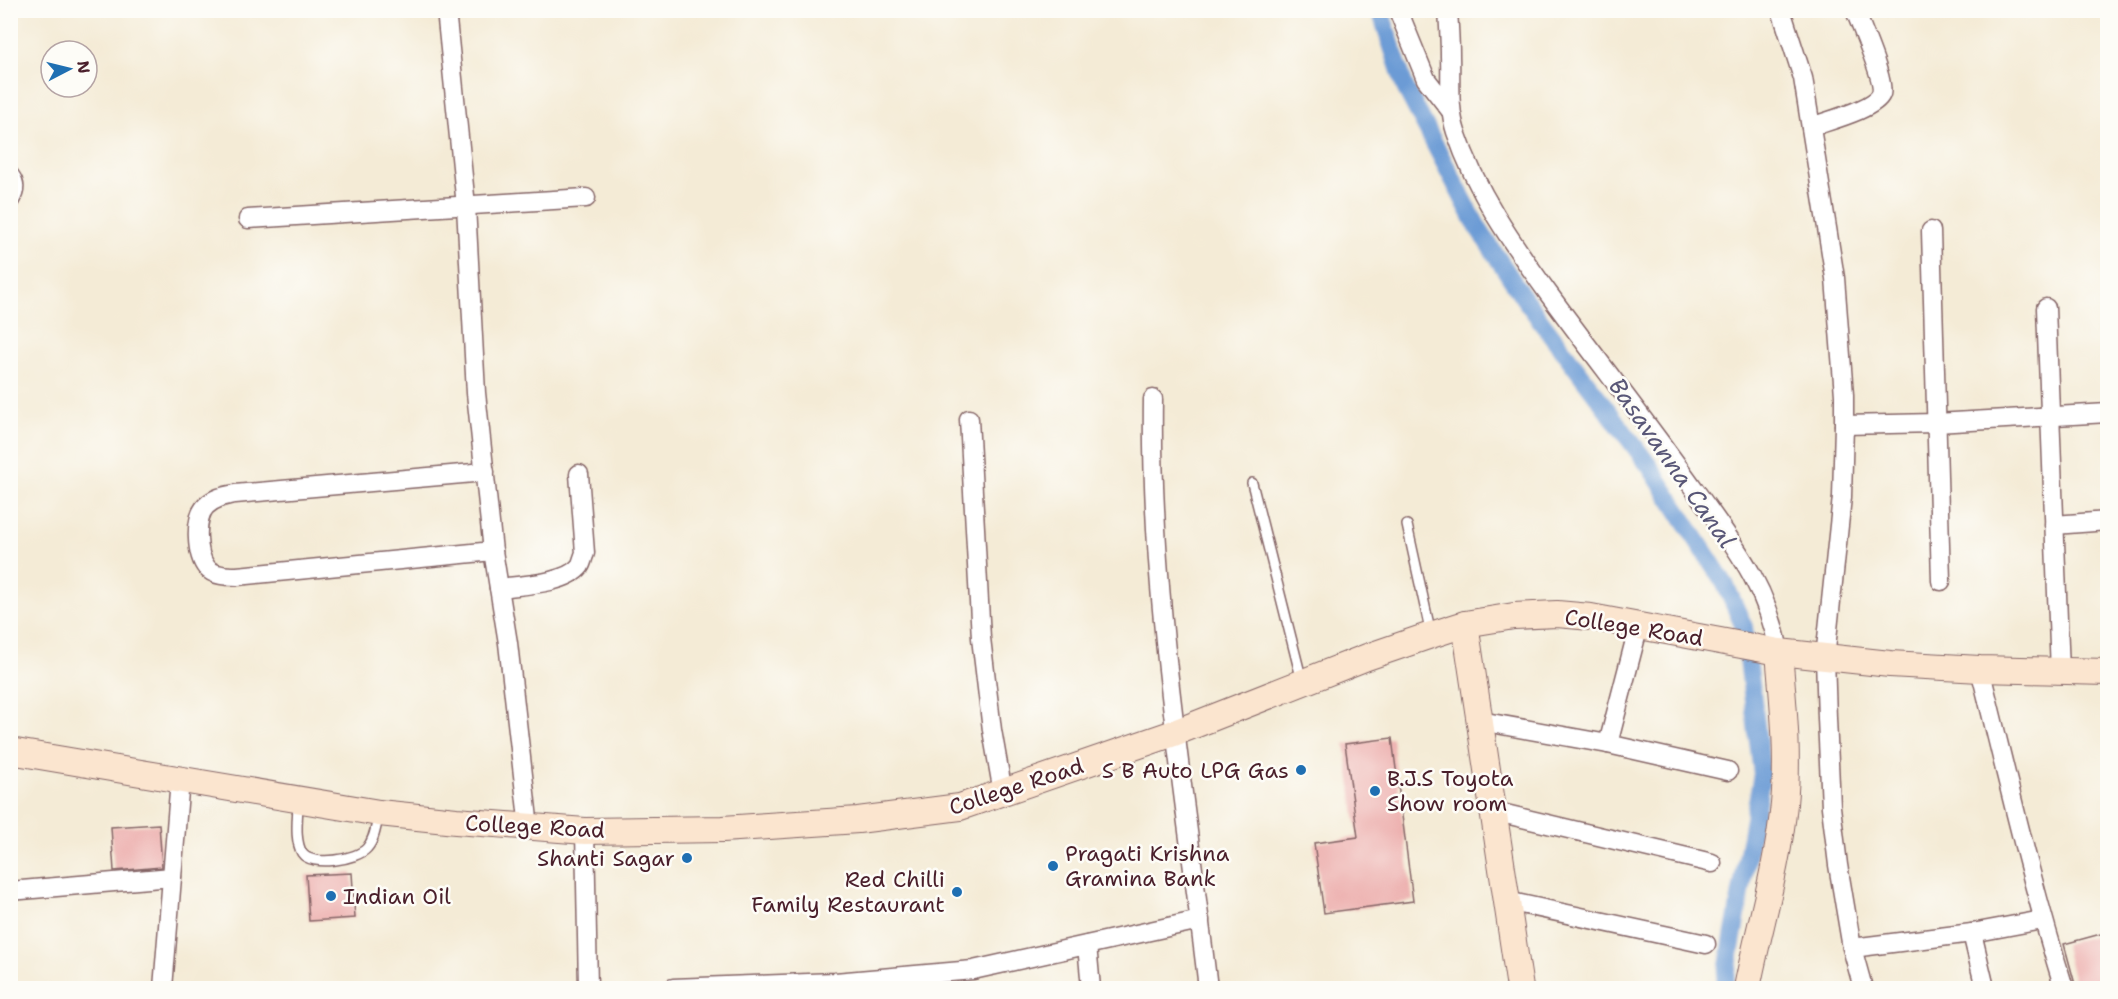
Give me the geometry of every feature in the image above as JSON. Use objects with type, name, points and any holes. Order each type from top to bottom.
[{"type":"main road","name":"College Road","points":[[10,751],[379,813],[529,828],[585,831],[723,829],[858,820],[960,807],[1174,733],[1431,635],[1465,624],[1514,616],[1557,614],[1591,617],[1727,643],[1825,658],[1980,669],[2108,672]]},
{"type":"main road","points":[[1465,624],[1520,988]]},
{"type":"main road","points":[[1747,988],[1778,847],[1786,774],[1785,740],[1768,650]]},
{"type":"street","points":[[446,10],[466,206],[476,393],[493,551],[508,643],[529,828]]},
{"type":"street","points":[[1398,10],[1426,79],[1451,111]]},
{"type":"street","points":[[1448,10],[1451,111],[1455,130],[1471,169],[1486,199],[1516,248],[1596,359],[1661,441],[1751,571],[1767,607],[1768,650]]},
{"type":"street","points":[[1781,10],[1803,78],[1835,279],[1844,424],[1842,496],[1825,658],[1831,807],[1852,948],[1863,988]]},
{"type":"street","points":[[1811,127],[1863,108],[1874,102],[1881,94],[1882,84],[1878,71],[1855,10]]},
{"type":"street","points":[[10,176],[14,180],[15,189],[10,200]]},
{"type":"street","points":[[248,219],[586,198]]},
{"type":"street","points":[[1930,231],[1941,581]]},
{"type":"street","points":[[2046,308],[2060,672]]},
{"type":"street","points":[[1153,399],[1152,462],[1157,545],[1174,733],[1208,988]]},
{"type":"street","points":[[1844,424],[1936,423],[2108,413]]},
{"type":"street","points":[[969,419],[981,638],[1002,793]]},
{"type":"street","points":[[485,472],[235,494],[217,498],[199,515],[198,538],[202,561],[207,569],[219,575],[237,576],[493,551]]},
{"type":"street","points":[[499,588],[555,580],[570,575],[581,565],[585,553],[579,474]]},
{"type":"street","points":[[2054,525],[2108,521]]},
{"type":"street","points":[[1608,744],[1639,626]]},
{"type":"street","points":[[1980,669],[2042,920],[2064,988]]},
{"type":"street","points":[[1480,721],[1608,744],[1728,771]]},
{"type":"street","points":[[163,988],[180,779]]},
{"type":"street","points":[[1493,811],[1712,863]]},
{"type":"street","points":[[585,831],[588,988]]},
{"type":"street","points":[[10,891],[172,878]]},
{"type":"street","points":[[1507,901],[1706,944]]},
{"type":"street","points":[[673,988],[835,985],[974,979],[1086,945],[1200,920]]},
{"type":"street","points":[[1852,948],[1972,933],[2042,920]]},
{"type":"street","points":[[1972,933],[1985,988]]},
{"type":"street","points":[[1086,945],[1091,988]]},
{"type":"lane","points":[[1252,483],[1303,683]]},
{"type":"lane","points":[[1407,525],[1431,635]]},
{"type":"lane","points":[[298,800],[297,837],[304,856],[311,860],[344,860],[358,856],[368,848],[374,836],[379,813]]},
{"type":"building","name":"B.J.S Toyota Show room","points":[[1392,738],[1413,901],[1324,913],[1314,843],[1358,837],[1345,744]]},
{"type":"building","points":[[159,824],[162,867],[114,871],[111,827]]},
{"type":"building","name":"Indian Oil","points":[[352,873],[355,918],[309,921],[306,875]]},
{"type":"building","points":[[2108,932],[2108,988],[2076,988],[2064,944]]},
{"type":"waterway","name":"Basavanna Canal","points":[[1380,10],[1405,87],[1478,228],[1523,297],[1650,467],[1725,584],[1744,627],[1762,774],[1724,988]]},
{"type":"place","name":"S B Auto LPG Gas","points":[[1301,770]]},
{"type":"place","name":"B.J.S Toyota Show room","points":[[1375,791]]},
{"type":"place","name":"Shanti Sagar","points":[[687,858]]},
{"type":"place","name":"Pragati Krishna Gramina Bank","points":[[1053,866]]},
{"type":"place","name":"Red Chilli Family Restaurant","points":[[957,892]]},
{"type":"place","name":"Indian Oil","points":[[331,896]]}]
